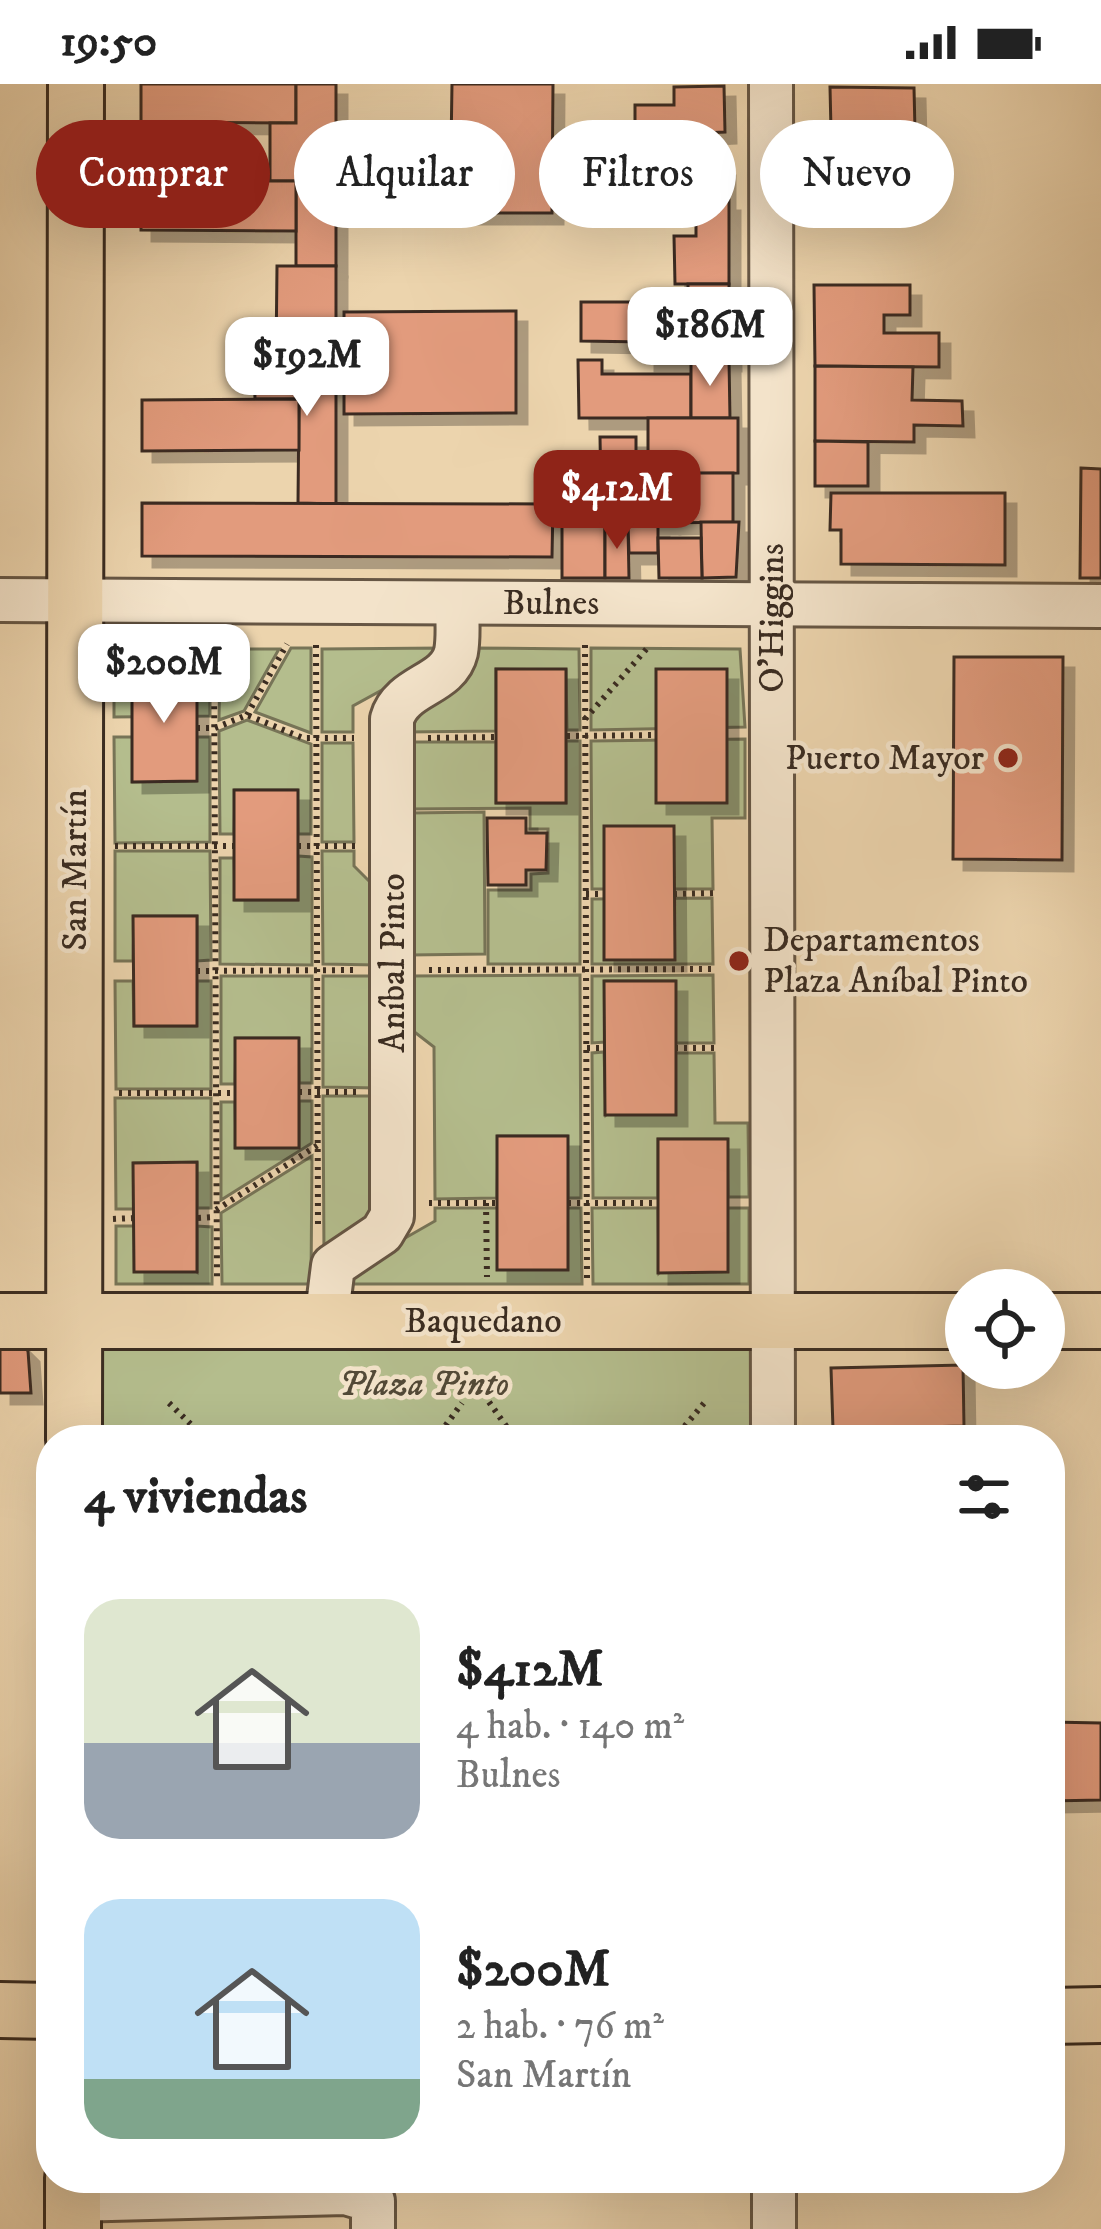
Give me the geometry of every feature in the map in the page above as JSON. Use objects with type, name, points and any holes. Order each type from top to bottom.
[{"type":"main road","name":"San Martín","points":[[74,1425],[76,84]]},
{"type":"main road","name":"Baquedano","points":[[0,1322],[945,1321]]},
{"type":"main road","points":[[1065,1321],[1101,1321]]},
{"type":"main road","points":[[0,2010],[36,2011]]},
{"type":"main road","points":[[1065,2015],[1101,2015]]},
{"type":"street","name":"O'Higgins","points":[[772,84],[773,1425]]},
{"type":"street","name":"Bulnes","points":[[0,600],[1101,607]]},
{"type":"street","name":"Aníbal Pinto","points":[[394,1203],[392,738],[397,703],[443,674],[455,656],[457,603]]},
{"type":"street","points":[[326,1322],[330,1271],[341,1257],[382,1233],[394,1203]]},
{"type":"street","points":[[73,2202],[346,2193],[373,2201],[374,2229]]},
{"type":"street","points":[[774,2193],[774,2229]]},
{"type":"path","points":[[197,728],[215,728],[247,715],[287,644]]},
{"type":"path","points":[[316,644],[318,1240]]},
{"type":"path","points":[[205,645],[214,667],[217,1288]]},
{"type":"path","points":[[585,645],[587,1287]]},
{"type":"path","points":[[585,719],[650,645]]},
{"type":"path","points":[[247,715],[302,738],[496,737]]},
{"type":"path","points":[[566,736],[656,735]]},
{"type":"path","points":[[111,846],[234,846]]},
{"type":"path","points":[[298,846],[392,847]]},
{"type":"path","points":[[586,894],[604,893]]},
{"type":"path","points":[[674,894],[717,893]]},
{"type":"path","points":[[197,970],[717,969]]},
{"type":"path","points":[[586,1048],[604,1048]]},
{"type":"path","points":[[675,1048],[718,1048]]},
{"type":"path","points":[[299,1092],[393,1092]]},
{"type":"path","points":[[112,1094],[235,1093]]},
{"type":"path","points":[[198,1218],[216,1214],[318,1145]]},
{"type":"path","points":[[394,1203],[497,1203]]},
{"type":"path","points":[[486,1203],[487,1288]]},
{"type":"path","points":[[568,1203],[658,1203]]},
{"type":"path","points":[[112,1219],[134,1218]]},
{"type":"path","points":[[446,1425],[462,1402]]},
{"type":"path","points":[[489,1402],[505,1425]]},
{"type":"path","points":[[685,1425],[704,1402]]},
{"type":"path","points":[[169,1403],[192,1425]]},
{"type":"green space","points":[[114,648],[201,648],[210,667],[210,716],[114,717]]},
{"type":"green space","points":[[291,648],[311,648],[311,733],[255,712]]},
{"type":"green space","points":[[441,648],[433,662],[353,706],[353,732],[322,732],[322,649]]},
{"type":"green space","points":[[472,648],[579,649],[580,730],[567,730],[566,670],[496,669],[496,731],[407,732],[407,721]]},
{"type":"green space","points":[[591,648],[740,649],[745,727],[591,730]]},
{"type":"green space","points":[[212,649],[279,649],[244,711],[219,720],[220,666]]},
{"type":"green space","points":[[247,720],[311,744],[311,834],[298,834],[297,790],[235,790],[234,834],[220,834],[219,731]]},
{"type":"green space","points":[[114,737],[133,737],[133,782],[196,781],[197,737],[210,737],[210,842],[115,843]]},
{"type":"green space","points":[[745,739],[745,818],[712,818],[713,889],[592,889],[591,741]]},
{"type":"green space","points":[[566,741],[580,741],[580,964],[488,964],[488,890],[531,890],[531,874],[548,873],[548,829],[530,829],[530,808],[407,809],[407,742],[496,742],[496,803],[566,803]]},
{"type":"green space","points":[[322,743],[353,743],[354,842],[322,842]]},
{"type":"green space","points":[[484,812],[485,954],[410,955],[409,813]]},
{"type":"green space","points":[[115,851],[210,851],[211,960],[197,961],[197,916],[134,916],[133,961],[115,961]]},
{"type":"green space","points":[[322,851],[354,851],[354,866],[377,889],[377,965],[323,964]]},
{"type":"green space","points":[[298,856],[312,857],[312,965],[220,964],[220,858],[234,858],[235,900],[298,900]]},
{"type":"green space","points":[[712,898],[713,964],[592,964],[592,899]]},
{"type":"green space","points":[[580,975],[581,1198],[568,1198],[567,1136],[498,1136],[497,1198],[435,1199],[434,1047],[408,1027],[408,976]]},
{"type":"green space","points":[[713,975],[714,1043],[675,1043],[675,981],[605,981],[605,1042],[592,1043],[592,976]]},
{"type":"green space","points":[[221,976],[312,976],[312,1083],[299,1083],[298,1038],[236,1038],[235,1084],[221,1084]]},
{"type":"green space","points":[[323,976],[377,976],[377,1088],[323,1087]]},
{"type":"green space","points":[[115,981],[133,981],[134,1026],[196,1026],[197,981],[211,981],[211,1089],[116,1089]]},
{"type":"green space","points":[[604,1052],[606,1115],[675,1053],[714,1053],[715,1123],[748,1123],[749,1197],[728,1197],[727,1139],[658,1139],[658,1198],[593,1198],[592,1053]]},
{"type":"green space","points":[[323,1096],[377,1096],[377,1212],[324,1253]]},
{"type":"green space","points":[[115,1098],[211,1098],[211,1208],[197,1208],[197,1163],[134,1163],[134,1209],[116,1209]]},
{"type":"green space","points":[[299,1101],[312,1101],[312,1143],[221,1200],[221,1102],[235,1102],[236,1148],[299,1147]]},
{"type":"green space","points":[[312,1156],[311,1284],[222,1284],[221,1213]]},
{"type":"green space","points":[[435,1208],[581,1208],[582,1284],[342,1284],[351,1269],[435,1221]]},
{"type":"green space","points":[[592,1208],[658,1208],[659,1273],[728,1208],[749,1208],[749,1284],[593,1284]]},
{"type":"green space","points":[[116,1226],[134,1226],[197,1272],[197,1226],[212,1227],[212,1284],[116,1284]]},
{"type":"green space","name":"Plaza Pinto","points":[[85,1329],[763,1336],[763,1425],[84,1425]]},
{"type":"building","points":[[141,84],[296,84],[294,123],[141,120]]},
{"type":"building","points":[[296,84],[336,84],[336,120],[296,120]]},
{"type":"building","points":[[452,84],[553,84],[553,120],[539,120],[539,213],[515,213],[515,120],[451,120]]},
{"type":"building","points":[[724,86],[725,120],[635,120],[635,105],[674,105],[674,87]]},
{"type":"building","points":[[830,87],[914,88],[915,120],[831,120]]},
{"type":"building","points":[[270,123],[294,123],[294,181],[270,181]]},
{"type":"building","points":[[270,181],[294,181],[296,231],[141,230],[270,228]]},
{"type":"building","points":[[296,228],[336,228],[336,266],[296,266]]},
{"type":"building","points":[[696,228],[729,228],[729,284],[675,284],[674,236],[696,236]]},
{"type":"building","points":[[277,266],[336,266],[336,359],[276,359]]},
{"type":"building","points":[[688,284],[729,284],[730,360],[644,360],[644,342],[581,341],[581,302],[688,302]]},
{"type":"building","points":[[814,285],[910,285],[910,315],[884,315],[884,333],[939,333],[939,367],[815,366]]},
{"type":"building","points":[[516,311],[516,413],[344,414],[344,312]]},
{"type":"building","points":[[254,359],[336,359],[336,504],[298,503],[299,399],[255,399]]},
{"type":"building","points":[[578,360],[602,360],[602,374],[691,374],[691,418],[579,418]]},
{"type":"building","points":[[691,360],[729,360],[730,418],[691,418]]},
{"type":"building","points":[[815,366],[913,367],[912,400],[962,401],[963,426],[914,425],[914,442],[815,441]]},
{"type":"building","points":[[299,399],[299,450],[142,451],[142,400]]},
{"type":"building","points":[[648,418],[738,418],[738,473],[648,474]]},
{"type":"building","points":[[600,437],[636,437],[636,494],[601,494]]},
{"type":"building","points":[[815,441],[868,442],[868,486],[815,486]]},
{"type":"building","points":[[1081,468],[1101,469],[1101,578],[1080,578]]},
{"type":"building","points":[[685,473],[733,473],[733,522],[669,523],[670,498],[685,498]]},
{"type":"building","points":[[636,474],[669,474],[669,523],[636,523]]},
{"type":"building","points":[[831,493],[1005,493],[1005,565],[841,564],[841,530],[830,530]]},
{"type":"building","points":[[142,503],[553,504],[552,557],[142,556]]},
{"type":"building","points":[[701,522],[739,522],[736,577],[702,578]]},
{"type":"building","points":[[562,526],[605,526],[605,578],[562,578]]},
{"type":"building","points":[[605,526],[628,526],[629,578],[605,578]]},
{"type":"building","points":[[628,526],[658,526],[658,553],[629,553]]},
{"type":"building","points":[[658,538],[701,538],[702,578],[659,578]]},
{"type":"building","name":"Puerto Mayor","points":[[954,657],[1063,657],[1062,860],[953,859]]},
{"type":"building","points":[[496,669],[566,669],[566,803],[496,803]]},
{"type":"building","points":[[656,669],[727,669],[727,803],[656,803]]},
{"type":"building","points":[[132,671],[197,671],[197,781],[132,782]]},
{"type":"building","points":[[234,790],[298,790],[298,900],[234,900]]},
{"type":"building","points":[[487,818],[526,818],[526,833],[547,833],[546,870],[526,870],[526,885],[488,885]]},
{"type":"building","points":[[604,826],[674,826],[675,960],[604,960]]},
{"type":"building","points":[[133,916],[197,916],[197,1026],[134,1026]]},
{"type":"building","points":[[604,981],[676,981],[676,1115],[605,1115]]},
{"type":"building","points":[[235,1038],[299,1038],[299,1148],[235,1148]]},
{"type":"building","points":[[497,1136],[568,1136],[568,1270],[497,1270]]},
{"type":"building","points":[[658,1139],[728,1139],[728,1272],[658,1273]]},
{"type":"building","points":[[197,1162],[197,1272],[134,1272],[133,1163]]},
{"type":"building","points":[[14,1337],[28,1351],[31,1393],[0,1393],[0,1338]]},
{"type":"building","points":[[945,1365],[945,1389],[963,1389],[964,1425],[833,1425],[831,1368]]},
{"type":"building","points":[[1065,1722],[1101,1723],[1101,1800],[1065,1801]]},
{"type":"place","name":"Puerto Mayor","points":[[1008,758]]},
{"type":"place","name":"Departamentos Plaza Aníbal Pinto","points":[[739,961]]}]
